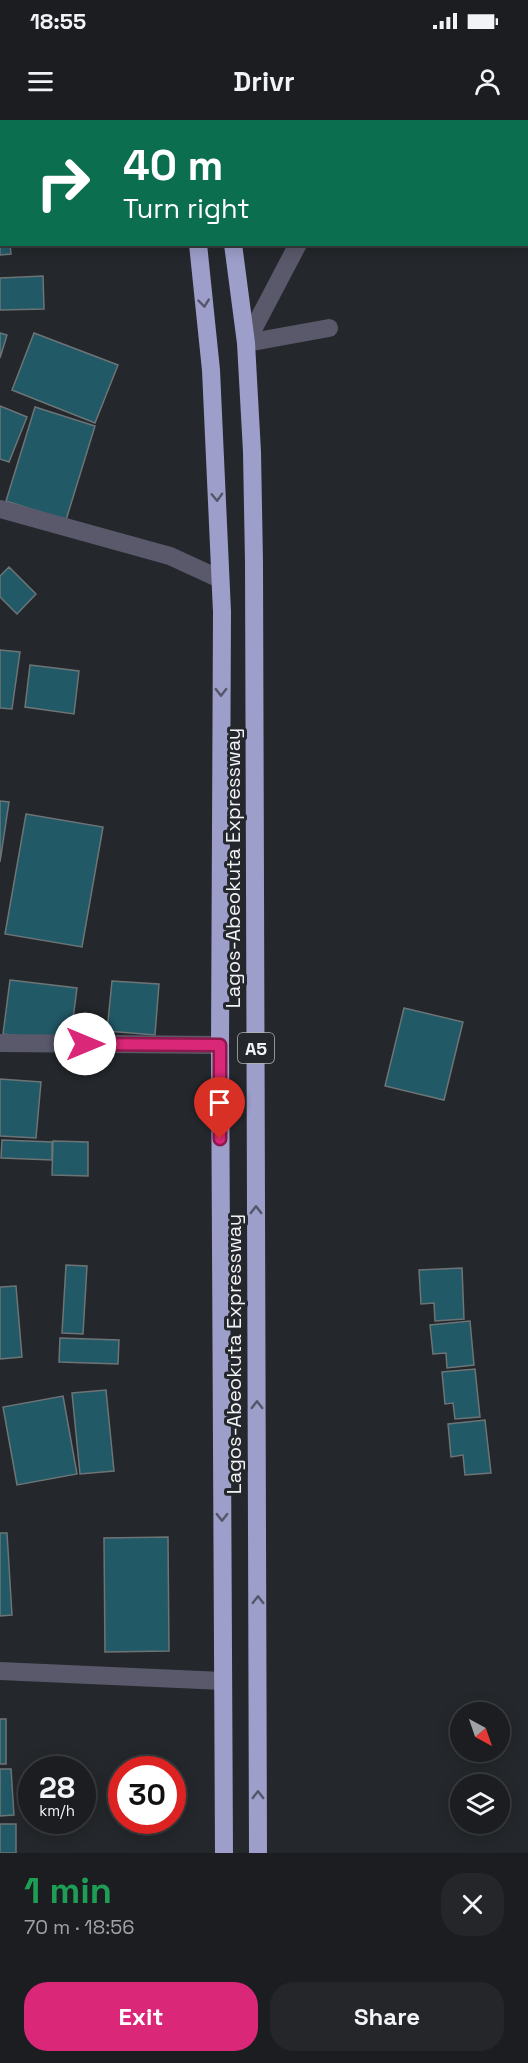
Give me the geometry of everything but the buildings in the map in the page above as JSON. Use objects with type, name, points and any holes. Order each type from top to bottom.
[{"type":"highway","name":"Lagos-Abeokuta Expressway","points":[[198,246],[211,370],[222,612],[220,1045],[224,1853]]},
{"type":"highway","name":"Lagos-Abeokuta Expressway","points":[[233,246],[246,343],[252,452],[254,562],[258,1853]]},
{"type":"street","points":[[246,343],[297,246]]},
{"type":"street","points":[[246,343],[329,328]]},
{"type":"street","points":[[0,509],[170,556],[220,579]]},
{"type":"street","points":[[0,1043],[220,1045]]},
{"type":"street","points":[[0,1671],[223,1681]]},
{"type":"route","points":[[85,1044],[220,1045],[220,1139]]}]
